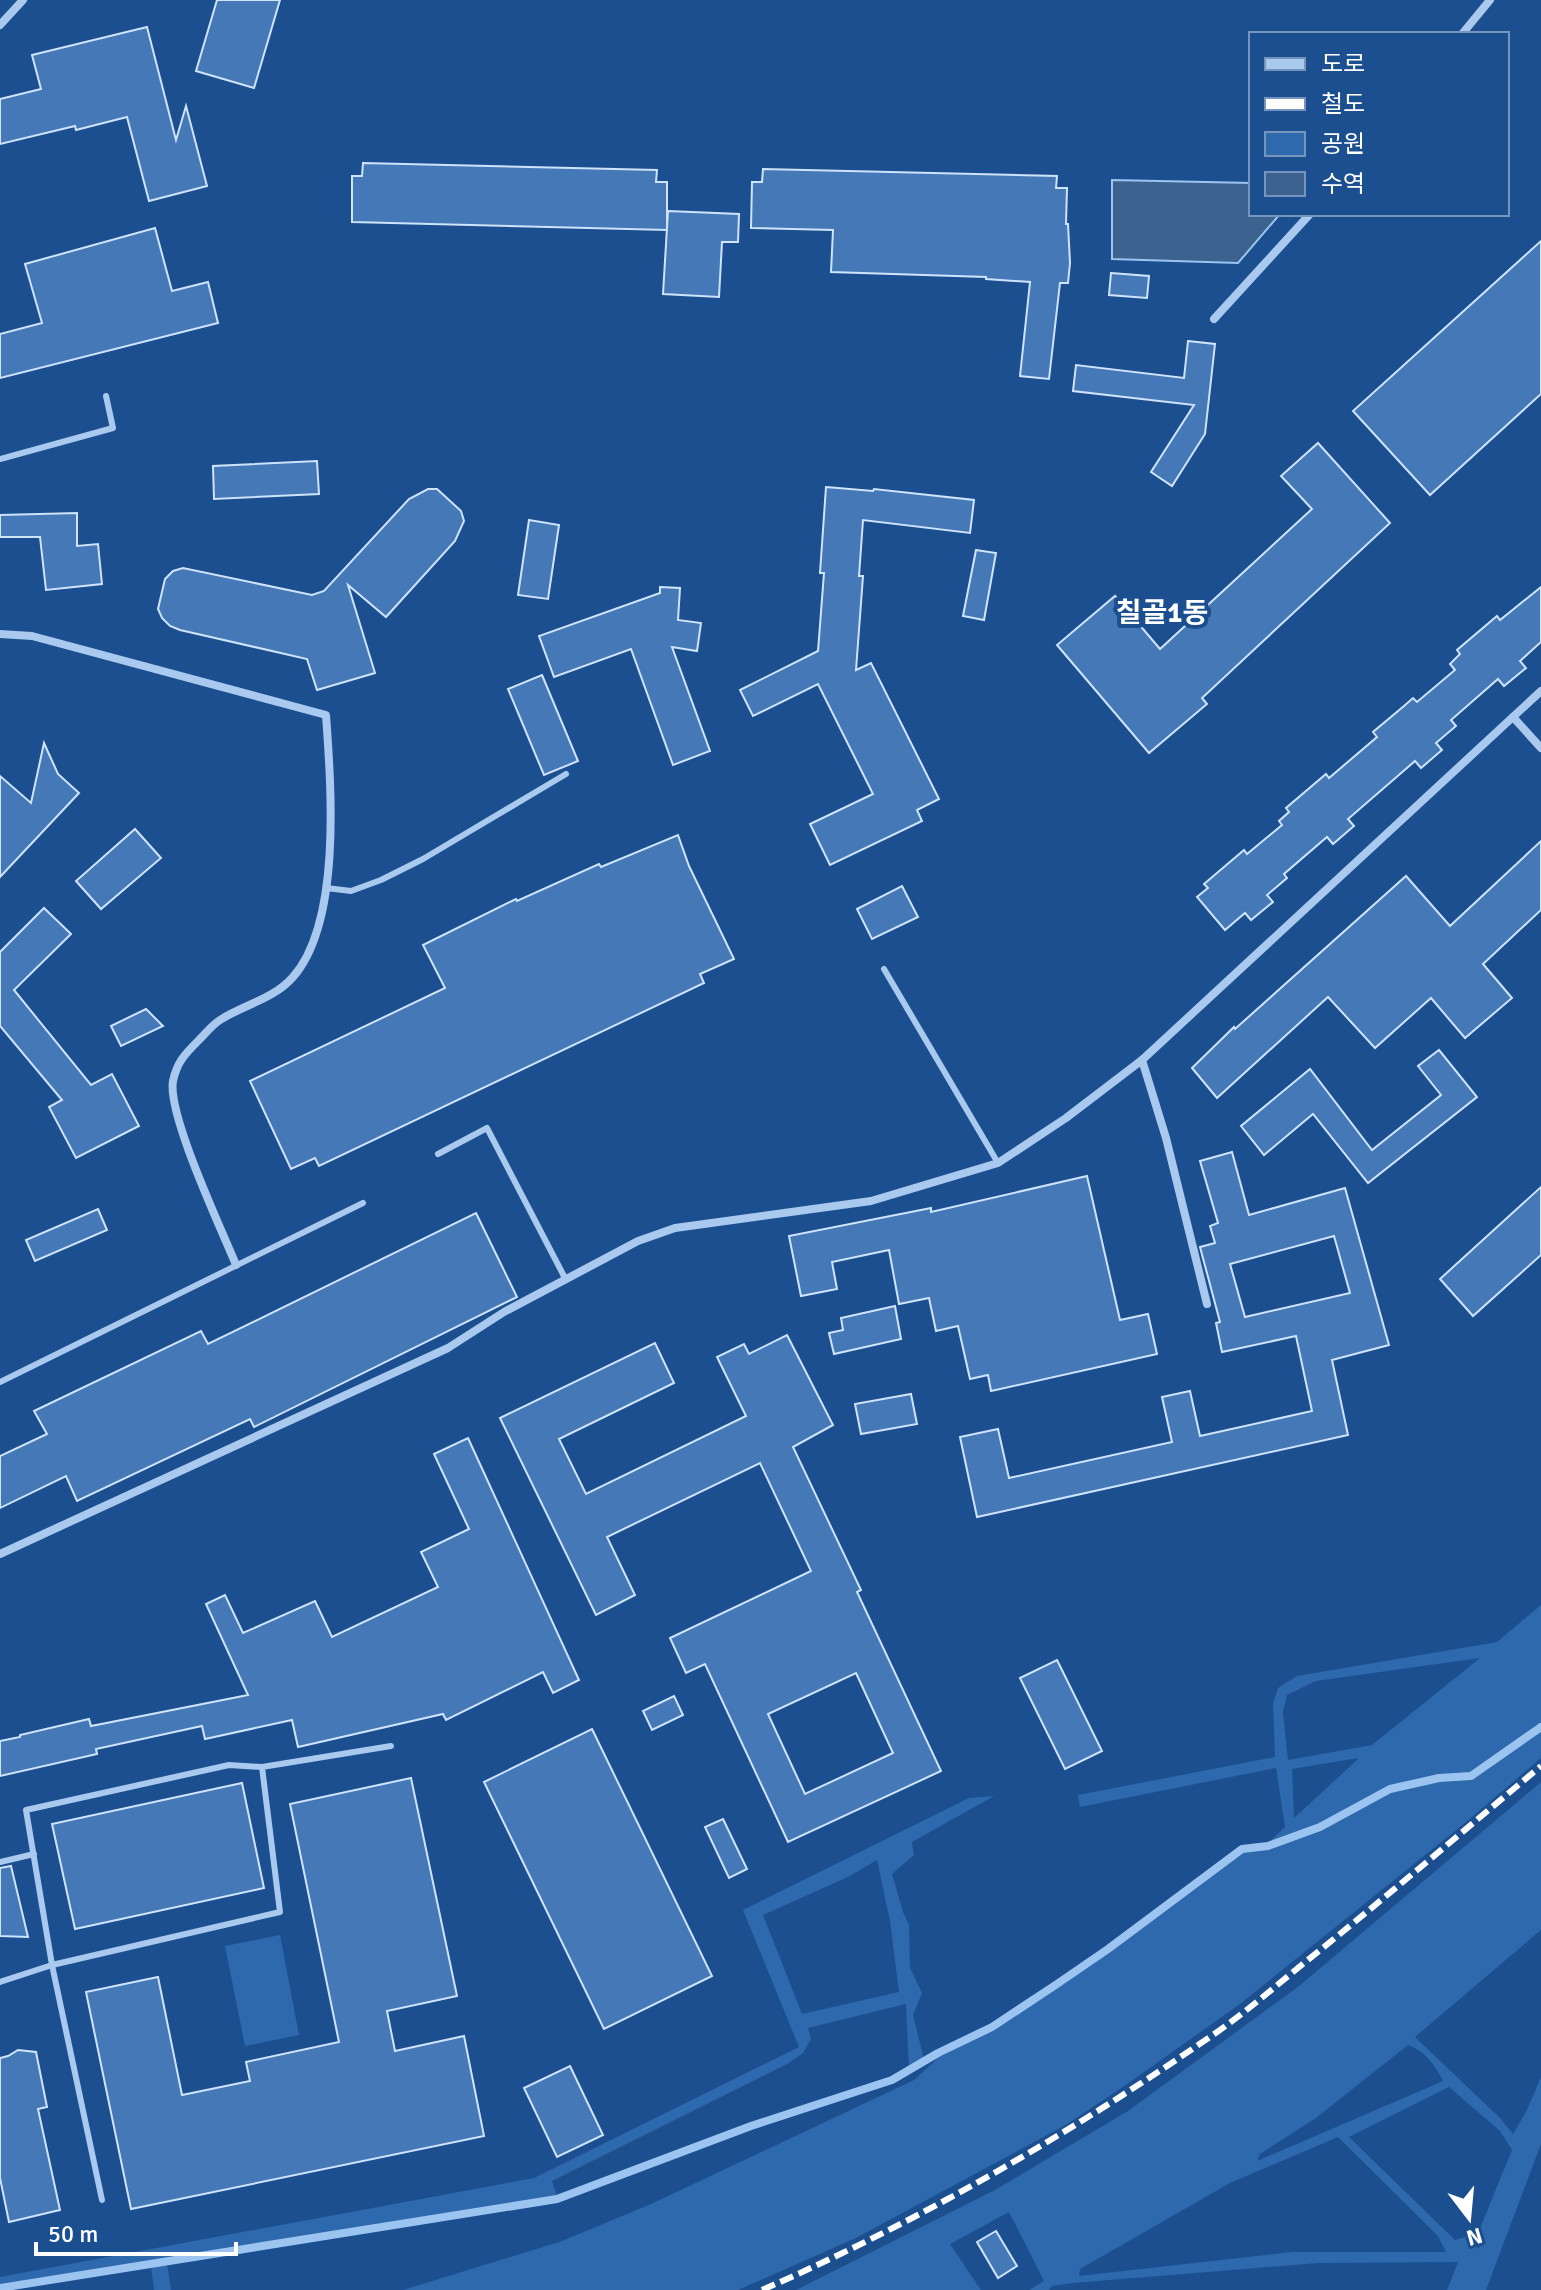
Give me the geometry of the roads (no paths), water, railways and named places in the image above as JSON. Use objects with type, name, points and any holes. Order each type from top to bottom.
[{"type":"street","points":[[0,25],[23,0]]},
{"type":"street","points":[[1464,32],[1490,0]]},
{"type":"street","points":[[1214,319],[1308,216]]},
{"type":"street","points":[[0,634],[32,636],[326,715],[332,794],[326,888],[315,940],[293,977],[264,999],[219,1021],[179,1060],[172,1085],[177,1117],[236,1265]]},
{"type":"street","points":[[0,1554],[448,1348],[504,1312],[638,1241],[675,1228],[871,1201],[998,1163],[1066,1118],[1142,1060],[1541,691]]},
{"type":"street","points":[[1513,717],[1541,748]]},
{"type":"street","points":[[1142,1060],[1166,1138],[1207,1304]]},
{"type":"lane","points":[[0,459],[113,428],[106,396]]},
{"type":"lane","points":[[326,888],[351,891],[381,880],[423,859],[566,774]]},
{"type":"lane","points":[[884,969],[998,1163]]},
{"type":"lane","points":[[438,1154],[487,1128],[566,1280]]},
{"type":"lane","points":[[0,1382],[363,1203]]},
{"type":"lane","points":[[102,2200],[52,1965],[26,1810],[229,1765],[262,1767],[391,1746]]},
{"type":"lane","points":[[0,1982],[52,1965],[280,1912],[262,1767]]},
{"type":"lane","points":[[0,1862],[34,1854]]},
{"type":"water","points":[[1112,180],[1249,183],[1249,216],[1278,216],[1238,263],[1112,259]]},
{"type":"waterway","points":[[0,2288],[557,2199],[751,2126],[892,2080],[992,2027],[1108,1949],[1242,1849],[1268,1846],[1320,1827],[1390,1789],[1439,1778],[1471,1776],[1541,1727]]},
{"type":"railway","points":[[762,2290],[877,2236],[989,2176],[1098,2111],[1204,2041],[1267,1993],[1541,1766]]},
{"type":"district","name":"칠골1동","points":[[1162,613]]}]
